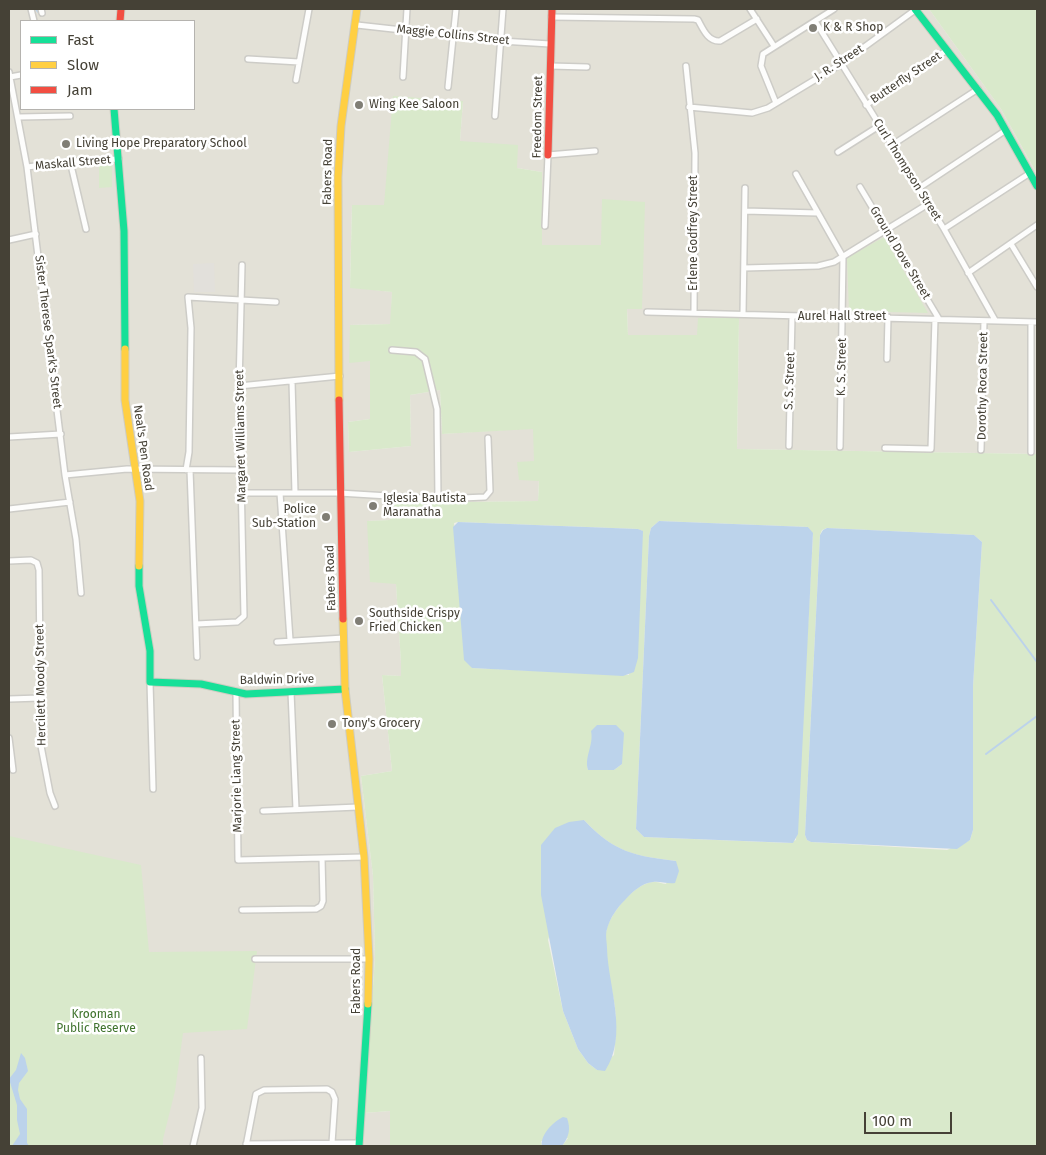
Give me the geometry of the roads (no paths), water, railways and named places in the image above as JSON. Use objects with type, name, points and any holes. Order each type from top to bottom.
[{"type":"street","points":[[296,80],[308,9]]},
{"type":"street","name":"Fabers Road","points":[[355,9],[357,25],[339,151],[339,494],[345,689],[364,857],[368,959],[368,1014],[359,1144]]},
{"type":"street","points":[[403,77],[407,9]]},
{"type":"street","points":[[448,87],[455,35],[456,9]]},
{"type":"street","points":[[495,116],[502,9]]},
{"type":"street","points":[[750,9],[774,46]]},
{"type":"street","points":[[776,103],[761,66],[763,54],[834,9]]},
{"type":"street","points":[[915,9],[978,89],[1006,130],[1037,186]]},
{"type":"street","name":"J. R. Street","points":[[690,107],[758,111],[776,103],[841,64],[915,9]]},
{"type":"street","points":[[552,13],[694,19],[698,20],[712,40],[720,41],[757,19]]},
{"type":"street","name":"Freedom Street","points":[[545,226],[552,13]]},
{"type":"street","name":"Curl Thompson Street","points":[[815,21],[944,229],[995,320]]},
{"type":"street","name":"Maggie Collins Street","points":[[357,25],[501,41],[550,44]]},
{"type":"street","name":"Butterfly Street","points":[[866,105],[947,50]]},
{"type":"street","points":[[248,59],[299,62]]},
{"type":"street","points":[[550,66],[588,67]]},
{"type":"street","name":"Erlene Godfrey Street","points":[[686,66],[695,153],[694,313]]},
{"type":"street","name":"Sister Therese Spark's Street","points":[[9,74],[19,117],[27,166],[81,593]]},
{"type":"street","points":[[892,145],[978,89]]},
{"type":"street","name":"Neal's Pen Road","points":[[114,110],[125,245],[125,400],[140,510],[140,586],[150,650],[153,789]]},
{"type":"street","points":[[19,117],[70,116]]},
{"type":"street","points":[[838,152],[879,126]]},
{"type":"street","points":[[919,188],[1006,130]]},
{"type":"street","points":[[548,155],[595,151]]},
{"type":"street","name":"Maskall Street","points":[[27,166],[70,161],[119,159]]},
{"type":"street","points":[[70,161],[86,229]]},
{"type":"street","points":[[944,229],[1030,173]]},
{"type":"street","points":[[796,174],[843,257]]},
{"type":"street","name":"Ground Dove Street","points":[[860,187],[937,319]]},
{"type":"street","points":[[743,314],[745,188]]},
{"type":"street","points":[[744,268],[818,266],[843,257],[928,204]]},
{"type":"street","points":[[745,211],[818,213]]},
{"type":"street","points":[[968,273],[1037,225]]},
{"type":"street","points":[[9,240],[36,234]]},
{"type":"street","points":[[1011,244],[1037,287]]},
{"type":"street","name":"K. S. Street","points":[[840,447],[843,257]]},
{"type":"street","name":"Margaret Williams Street","points":[[196,624],[237,622],[244,616],[239,386],[242,265]]},
{"type":"street","points":[[198,657],[188,470],[191,328],[188,297],[276,302]]},
{"type":"street","name":"Aurel Hall Street","points":[[647,312],[1034,322]]},
{"type":"street","name":"S. S. Street","points":[[789,446],[792,317]]},
{"type":"street","points":[[887,359],[888,317]]},
{"type":"street","points":[[885,448],[931,449],[937,319]]},
{"type":"street","name":"Dorothy Roca Street","points":[[981,450],[984,321]]},
{"type":"street","points":[[1031,452],[1034,322]]},
{"type":"street","points":[[392,350],[416,352],[425,359],[437,409],[438,499]]},
{"type":"street","points":[[239,386],[340,376]]},
{"type":"street","points":[[292,381],[295,493]]},
{"type":"street","points":[[9,437],[61,434]]},
{"type":"street","points":[[241,493],[339,494],[438,499],[480,498],[489,494],[488,438]]},
{"type":"street","points":[[65,475],[135,469],[241,470]]},
{"type":"street","points":[[280,493],[290,640]]},
{"type":"street","points":[[9,509],[70,502]]},
{"type":"street","name":"Hercilett Moody Street","points":[[9,561],[31,560],[37,563],[39,570],[42,753],[50,793],[55,806]]},
{"type":"street","points":[[276,642],[344,638]]},
{"type":"street","name":"Baldwin Drive","points":[[150,682],[201,684],[236,693],[345,689]]},
{"type":"street","points":[[291,692],[296,809]]},
{"type":"street","name":"Marjorie Liang Street","points":[[236,693],[238,860],[322,858]]},
{"type":"street","points":[[9,699],[40,698]]},
{"type":"street","points":[[9,738],[13,770]]},
{"type":"street","points":[[263,811],[358,807]]},
{"type":"street","points":[[242,910],[316,909],[324,901],[322,858],[364,857]]},
{"type":"street","points":[[255,959],[368,959]]},
{"type":"street","points":[[193,1146],[202,1108],[201,1058]]},
{"type":"street","points":[[332,1143],[335,1099],[332,1092],[326,1089],[264,1090],[256,1094],[246,1145],[359,1144]]},
{"type":"water","points":[[659,521],[808,527],[813,533],[798,834],[793,843],[644,837],[636,829],[649,536],[651,528]]},
{"type":"water","points":[[458,522],[638,529],[643,531],[638,658],[634,672],[623,676],[472,668],[464,660],[453,527]]},
{"type":"water","points":[[827,528],[974,535],[982,542],[973,686],[973,830],[970,840],[957,849],[811,842],[807,840],[805,835],[820,535]]},
{"type":"water","points":[[597,725],[616,725],[624,733],[622,764],[614,770],[588,770],[587,760],[592,736],[591,731]]},
{"type":"water","points":[[584,820],[615,846],[648,857],[676,861],[679,871],[675,883],[653,882],[638,888],[619,906],[608,925],[606,936],[615,1011],[616,1042],[612,1057],[605,1071],[597,1070],[588,1063],[578,1049],[563,1011],[541,895],[541,845],[555,828],[569,822]]},
{"type":"water","points":[[21,1053],[25,1058],[28,1071],[19,1083],[18,1090],[20,1099],[27,1109],[27,1143],[29,1146],[12,1146],[20,1134],[17,1120],[17,1105],[9,1079],[16,1070]]},
{"type":"water","points":[[563,1117],[567,1118],[569,1129],[568,1136],[562,1146],[542,1146],[543,1138],[548,1129]]},
{"type":"waterway","points":[[991,600],[1037,662]]},
{"type":"waterway","points":[[986,754],[1037,716]]},
{"type":"place","name":"K & R Shop","points":[[813,28]]},
{"type":"place","name":"Wing Kee Saloon","points":[[359,105]]},
{"type":"place","name":"Living Hope Preparatory School","points":[[66,144]]},
{"type":"place","name":"Iglesia Bautista Maranatha","points":[[373,506]]},
{"type":"place","name":"Police Sub-Station","points":[[326,517]]},
{"type":"place","name":"Southside Crispy Fried Chicken","points":[[359,621]]},
{"type":"place","name":"Tony's Grocery","points":[[332,724]]},
{"type":"park label","name":"Krooman Public Reserve","points":[[96,1022]]}]
